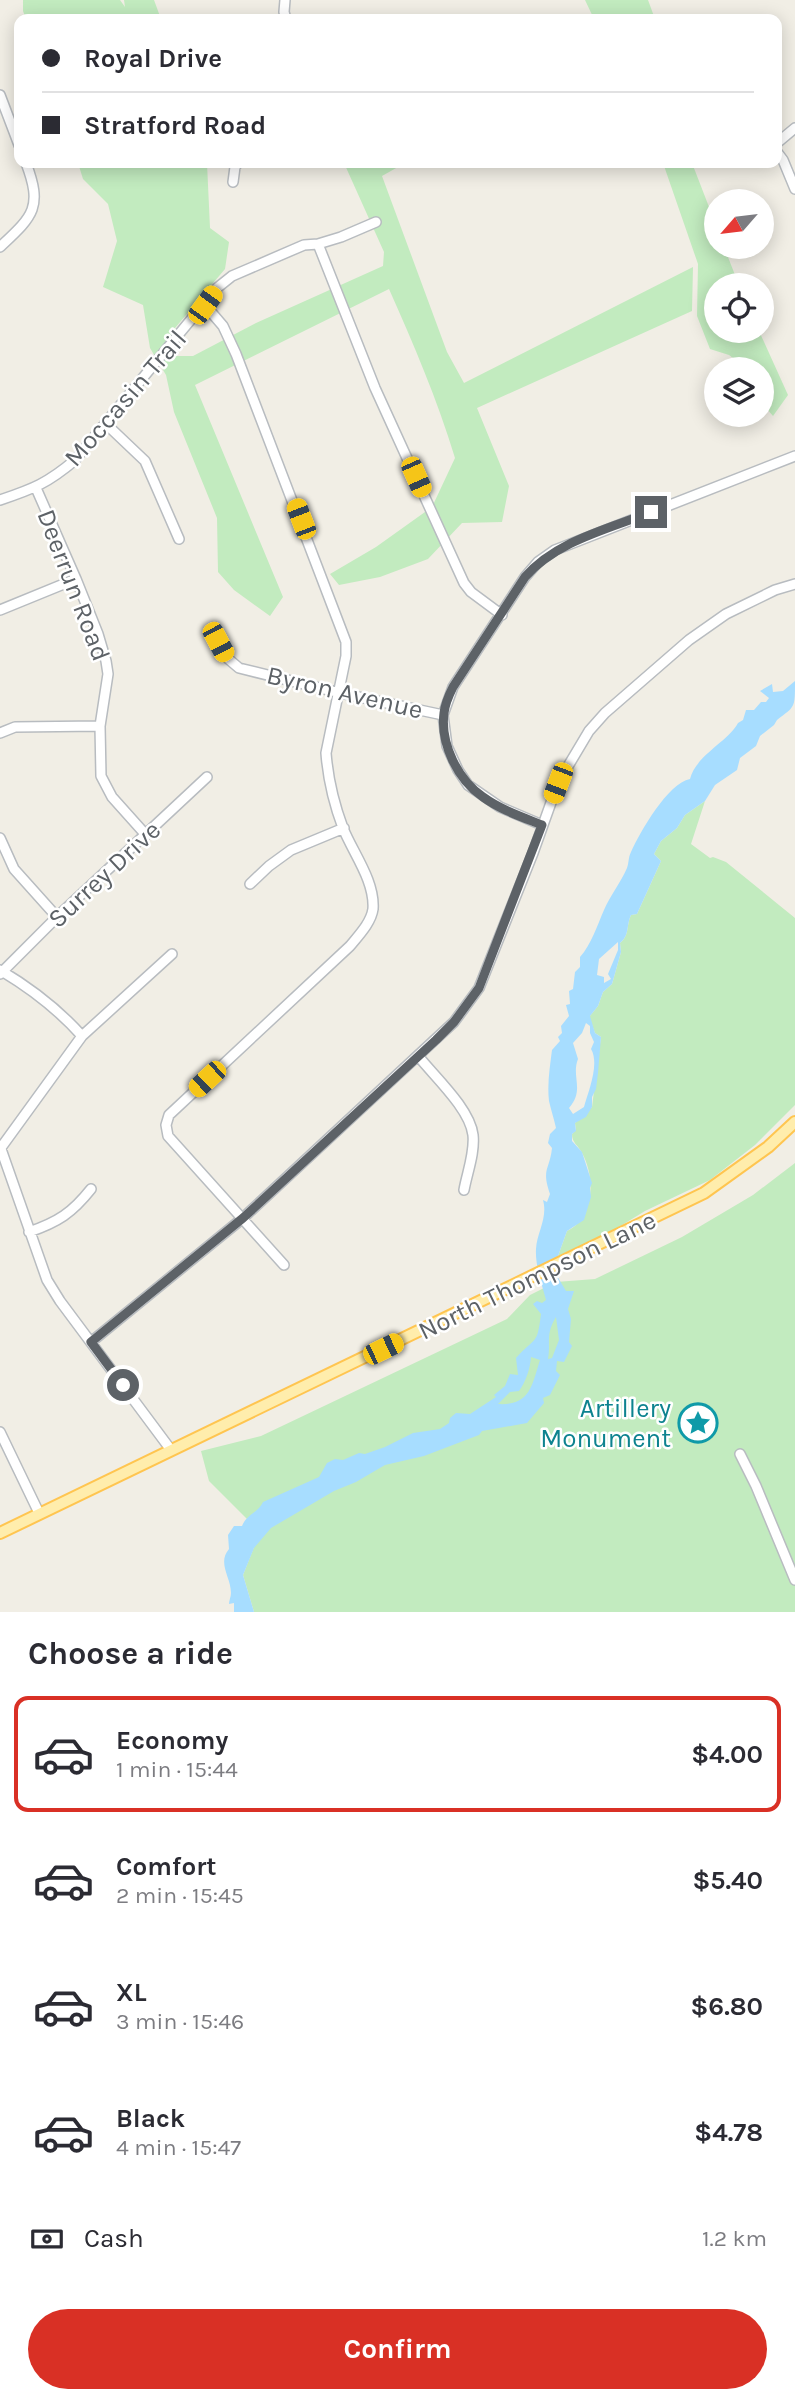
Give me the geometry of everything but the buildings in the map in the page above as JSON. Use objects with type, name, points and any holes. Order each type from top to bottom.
[{"type":"main road","name":"North Thompson Lane","points":[[0,1533],[704,1193],[768,1147],[795,1122]]},
{"type":"street","points":[[0,95],[3,111],[14,134]]},
{"type":"street","points":[[782,159],[795,189]]},
{"type":"street","points":[[0,247],[23,225],[33,210],[36,195],[28,168]]},
{"type":"street","points":[[233,182],[235,168]]},
{"type":"street","name":"Moccasin Trail","points":[[0,499],[36,488],[54,478],[75,460],[217,288],[232,276],[304,245],[318,244],[376,222]]},
{"type":"street","points":[[318,244],[375,387],[464,583],[471,592],[502,615]]},
{"type":"street","points":[[205,305],[223,326],[236,354],[346,642],[340,693],[326,753],[332,791],[372,899],[373,912],[350,946],[169,1115],[166,1125],[169,1136],[284,1265]]},
{"type":"street","points":[[105,423],[145,461],[179,539]]},
{"type":"street","points":[[542,825],[500,807],[468,785],[447,746],[443,715],[453,687],[525,577],[538,562],[555,550],[795,456]]},
{"type":"street","name":"Deerrun Road","points":[[36,488],[98,634],[108,674],[100,726],[101,776],[105,788],[146,835]]},
{"type":"street","points":[[0,610],[76,579]]},
{"type":"street","points":[[91,1342],[243,1218],[454,1022],[479,988],[558,783],[570,759],[605,713],[688,640],[726,614],[775,590],[795,584]]},
{"type":"street","name":"Byron Avenue","points":[[218,642],[226,657],[239,668],[443,715]]},
{"type":"street","points":[[0,733],[15,727],[100,726]]},
{"type":"street","name":"Surrey Drive","points":[[1,972],[207,777]]},
{"type":"street","points":[[250,884],[291,850],[344,828]]},
{"type":"street","points":[[0,838],[14,869],[57,917]]},
{"type":"street","points":[[171,1450],[47,1280],[1,1149],[82,1036],[172,954]]},
{"type":"street","points":[[1,972],[41,996],[82,1036]]},
{"type":"street","points":[[419,1057],[466,1114],[473,1134],[464,1190]]},
{"type":"street","points":[[29,1232],[51,1224],[74,1210],[91,1189]]},
{"type":"street","points":[[0,1432],[39,1513]]},
{"type":"street","points":[[740,1454],[795,1580]]},
{"type":"green space","points":[[23,0],[120,0],[125,7],[124,0],[154,0],[159,14],[24,14]]},
{"type":"green space","points":[[585,0],[648,0],[653,14],[592,14]]},
{"type":"green space","points":[[80,168],[207,168],[210,228],[229,242],[225,269],[175,328],[176,356],[193,356],[256,323],[383,266],[384,252],[346,168],[396,168],[382,176],[447,352],[464,383],[693,267],[692,311],[477,408],[509,486],[502,522],[462,523],[428,559],[380,577],[339,585],[330,574],[376,547],[432,507],[455,458],[425,372],[389,289],[195,385],[283,597],[270,616],[234,590],[218,572],[217,518],[174,412],[166,375],[150,348],[143,305],[103,287],[117,241],[108,204],[83,179]]},
{"type":"green space","points":[[665,168],[694,168],[704,194],[704,259],[729,259],[734,273],[704,273],[704,334],[697,316],[698,264]]},
{"type":"green space","points":[[708,343],[764,343],[771,357],[732,357],[710,349]]},
{"type":"green space","points":[[774,364],[788,395],[774,415]]},
{"type":"green space","points":[[705,801],[691,844],[710,858],[726,862],[795,918],[795,1105],[755,1145],[710,1180],[645,1211],[609,1233],[558,1256],[567,1231],[583,1217],[590,1196],[591,1185],[586,1163],[572,1134],[576,1130],[575,1123],[592,1107],[601,1037],[595,1033],[589,1017],[598,1006],[603,992],[612,984],[621,952],[620,943],[627,934],[631,915],[637,914],[661,861],[654,854],[661,841],[677,828],[685,815]]},
{"type":"green space","points":[[795,1163],[795,1612],[254,1612],[243,1575],[260,1532],[209,1481],[201,1451],[261,1436],[507,1319],[530,1295],[556,1282],[595,1279],[682,1237],[753,1195]]},
{"type":"water","points":[[795,681],[791,709],[760,736],[756,746],[740,758],[737,770],[715,785],[705,801],[685,815],[677,828],[661,841],[654,854],[661,861],[637,914],[631,915],[627,934],[620,943],[621,952],[612,984],[603,992],[598,1006],[590,1016],[595,1033],[601,1037],[596,1089],[592,1097],[592,1107],[586,1117],[575,1123],[576,1131],[572,1134],[572,1141],[582,1152],[592,1183],[591,1197],[584,1220],[567,1231],[558,1256],[557,1276],[566,1291],[574,1291],[568,1309],[571,1319],[569,1342],[572,1346],[564,1362],[557,1361],[556,1371],[560,1375],[550,1395],[543,1398],[544,1403],[527,1423],[482,1431],[479,1435],[424,1456],[385,1465],[271,1528],[254,1548],[243,1575],[254,1612],[234,1612],[234,1603],[229,1604],[231,1594],[224,1560],[229,1549],[228,1535],[234,1526],[242,1526],[263,1502],[319,1477],[327,1463],[359,1453],[365,1454],[413,1433],[440,1429],[449,1423],[456,1413],[470,1414],[496,1397],[494,1395],[505,1386],[510,1374],[518,1375],[516,1358],[534,1340],[538,1331],[541,1314],[533,1304],[546,1300],[536,1249],[544,1213],[543,1200],[547,1202],[550,1194],[546,1174],[552,1148],[548,1143],[550,1134],[556,1128],[549,1101],[549,1075],[552,1050],[560,1041],[558,1037],[562,1033],[561,1026],[569,1016],[566,1005],[570,1004],[569,991],[573,989],[575,972],[580,967],[580,957],[591,941],[606,905],[625,873],[635,843],[664,799],[682,782],[690,779],[693,770],[705,755],[743,720],[746,710],[754,710],[761,702],[766,702],[769,698],[760,691],[772,684],[773,692],[783,691]],"holes":[[[618,942],[618,950],[608,974],[611,979],[604,983],[604,977],[597,975],[599,959]],[[586,1023],[590,1026],[594,1042],[591,1049],[594,1070],[584,1107],[573,1114],[569,1108],[576,1095],[578,1059],[573,1043]],[[556,1317],[559,1340],[552,1358],[548,1359],[549,1334]],[[531,1357],[540,1360],[532,1385],[524,1397],[509,1404],[498,1404],[510,1392],[519,1391],[529,1370]]]},
{"type":"place","name":"Artillery Monument","points":[[698,1423]]},
{"type":"route","points":[[123,1385],[91,1342],[243,1218],[419,1057],[454,1022],[479,988],[542,825],[500,807],[468,785],[447,746],[443,715],[446,703],[453,687],[525,577],[538,562],[555,550],[651,512]]}]
